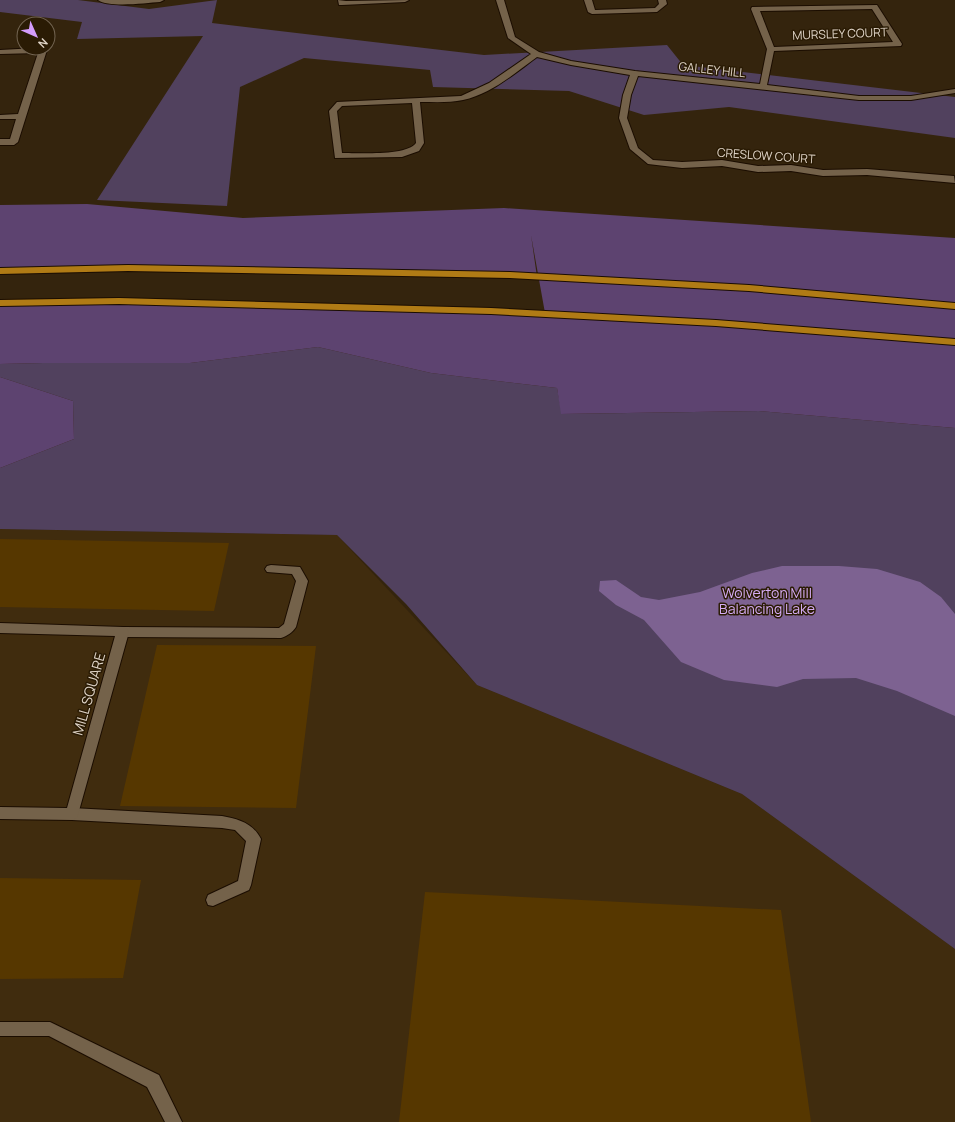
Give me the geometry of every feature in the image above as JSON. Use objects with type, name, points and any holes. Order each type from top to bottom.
[{"type":"highway","points":[[0,271],[128,268],[510,275],[749,288],[955,306]]},
{"type":"highway","points":[[0,303],[119,301],[490,311],[716,323],[955,342]]},
{"type":"street","points":[[102,0],[127,3],[160,0]]},
{"type":"street","points":[[342,0],[342,4],[405,0]]},
{"type":"street","name":"GALLEY HILL","points":[[500,0],[512,38],[536,54],[571,63],[635,73],[866,98],[911,98],[955,91]]},
{"type":"street","points":[[588,0],[592,12],[657,10],[663,4],[662,0]]},
{"type":"street","points":[[780,0],[784,8]]},
{"type":"street","name":"MURSLEY COURT","points":[[874,7],[898,44],[770,49],[755,9],[784,8],[874,7]]},
{"type":"street","points":[[763,87],[770,49]]},
{"type":"street","points":[[0,52],[43,50],[14,142],[0,142]]},
{"type":"street","points":[[416,100],[420,143],[416,149],[402,154],[338,156],[333,111],[340,104],[416,100],[462,98],[473,95],[496,83],[536,54]]},
{"type":"street","name":"CRESLOW COURT","points":[[635,73],[627,95],[623,118],[634,149],[651,162],[682,165],[722,163],[758,169],[791,168],[823,173],[867,172],[954,178],[955,180]]},
{"type":"street","points":[[0,117],[21,116]]},
{"type":"street","points":[[123,632],[281,633],[290,627],[302,581],[296,570],[270,568]]},
{"type":"street","name":"MILL SQUARE","points":[[0,628],[123,632],[72,814]]},
{"type":"street","points":[[0,813],[72,814],[214,822],[239,825],[254,839],[244,885],[213,900]]},
{"type":"street","points":[[0,1029],[50,1029],[153,1081],[174,1122]]},
{"type":"shaded area","points":[[87,204],[243,218],[504,208],[955,238],[955,428],[759,411],[561,414],[557,388],[431,373],[318,347],[190,363],[0,364],[0,303],[119,301],[545,313],[531,235],[537,277],[128,268],[0,271],[0,205]]},
{"type":"shaded area","points":[[0,377],[73,401],[74,439],[0,468]]},
{"type":"shaded area","points":[[0,529],[337,535],[477,685],[742,794],[955,949],[955,1122],[0,1122]]},
{"type":"shaded area","points":[[782,566],[839,566],[877,569],[920,582],[941,597],[955,614],[955,716],[897,691],[856,678],[803,679],[777,687],[724,680],[681,662],[644,620],[616,605],[599,591],[600,581],[616,580],[641,597],[659,600],[700,592],[752,573]]},
{"type":"green space","points":[[0,0],[78,0],[149,9],[217,0],[212,23],[484,55],[667,45],[683,65],[955,97],[955,138],[729,107],[644,115],[569,91],[433,87],[430,70],[304,58],[240,87],[227,206],[97,200],[203,36],[77,39],[82,22],[56,19],[56,16],[33,16],[0,12]]},
{"type":"green space","name":"Wolverton Mill Balancing Lake","points":[[318,347],[431,373],[557,388],[562,414],[759,411],[955,428],[955,949],[742,794],[477,685],[406,604],[337,535],[0,529],[0,468],[74,439],[73,401],[0,377],[0,364],[190,363]]},
{"type":"building","points":[[0,539],[229,543],[214,611],[0,607]]},
{"type":"building","points":[[157,645],[316,646],[296,808],[120,806]]},
{"type":"building","points":[[0,878],[141,880],[123,978],[0,979]]},
{"type":"building","points":[[425,892],[781,910],[811,1122],[399,1122]]}]
